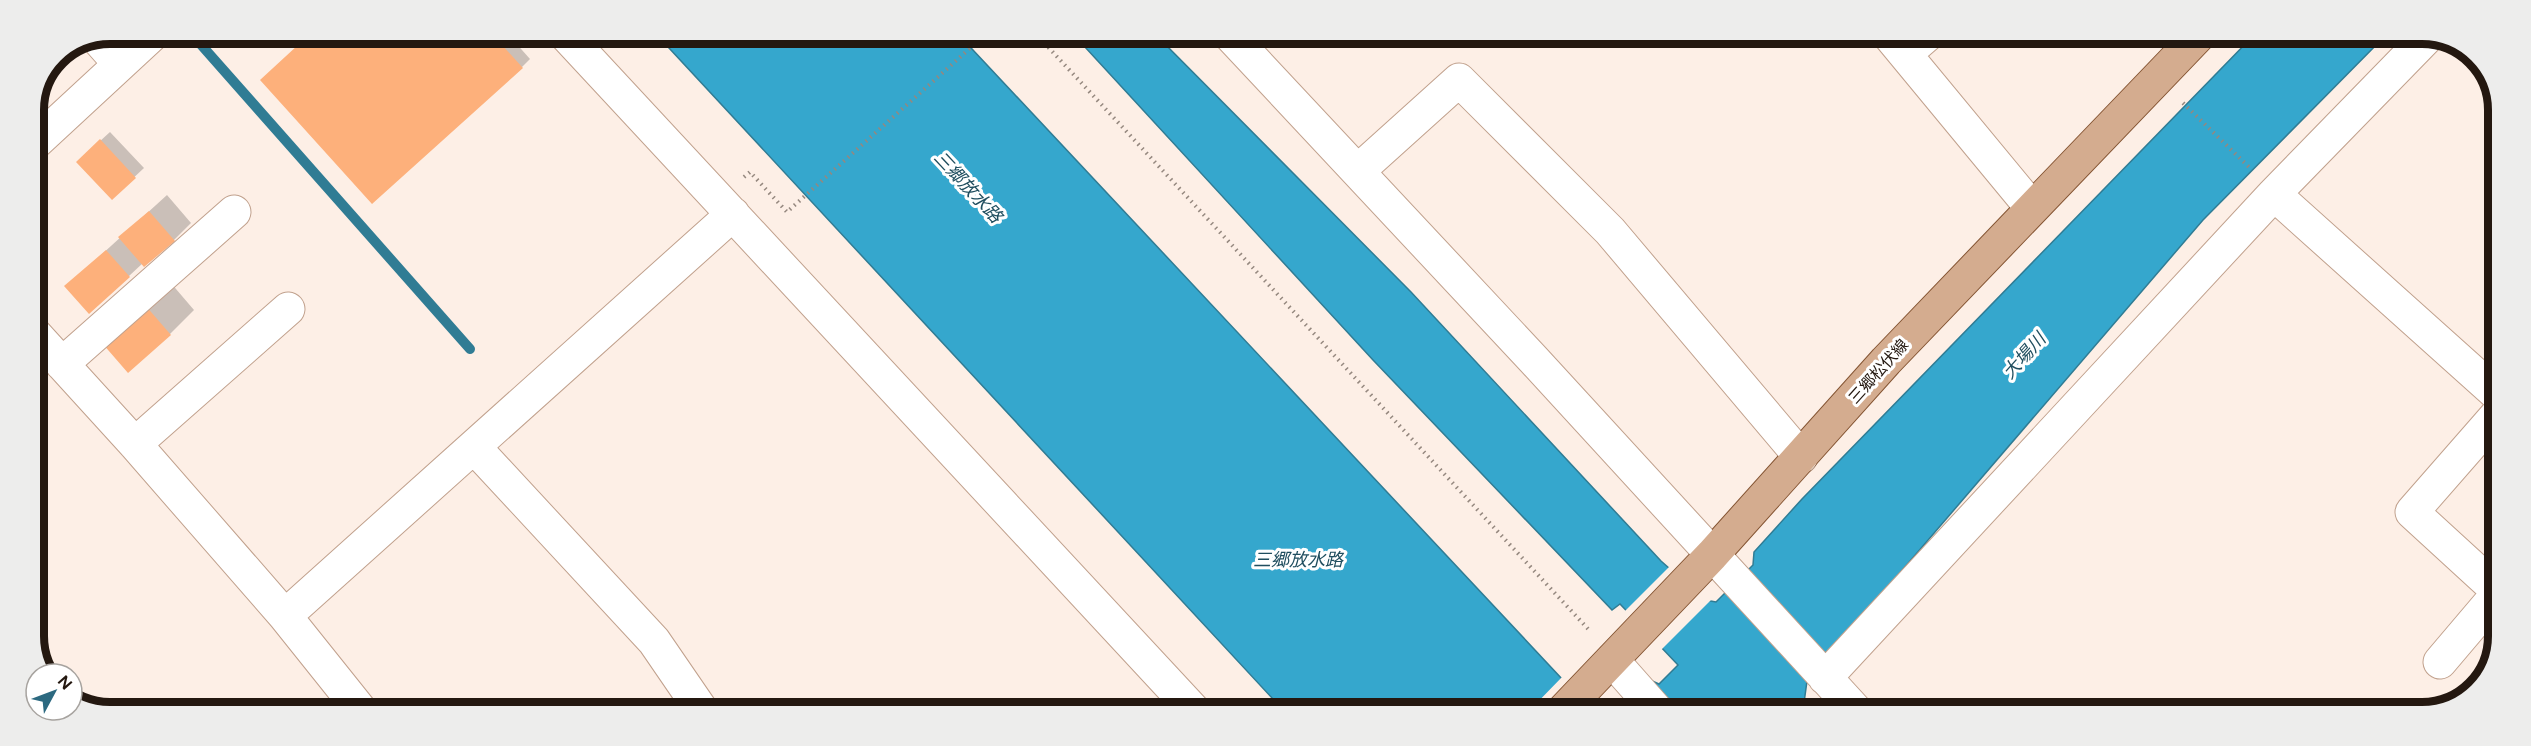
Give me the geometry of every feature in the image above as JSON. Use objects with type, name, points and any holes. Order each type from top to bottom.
[{"type":"main road","name":"三郷松伏線","points":[[1575,702],[1616,670],[1635,635],[1712,567],[1801,457],[1886,362],[2190,44]]},
{"type":"street","points":[[44,132],[142,44]]},
{"type":"street","points":[[574,44],[1186,702]]},
{"type":"street","points":[[1238,44],[1358,171],[1712,567],[1848,702]]},
{"type":"street","points":[[1909,44],[2032,208]]},
{"type":"street","points":[[1822,675],[2274,194],[2420,44]]},
{"type":"street","points":[[103,45],[120,64]]},
{"type":"street","points":[[1358,171],[1459,80],[1610,231],[1801,457]]},
{"type":"street","points":[[2274,194],[2488,386]]},
{"type":"street","points":[[62,364],[234,212]]},
{"type":"street","points":[[285,616],[476,448],[733,214]]},
{"type":"street","points":[[135,444],[288,309]]},
{"type":"street","points":[[44,344],[135,444],[285,616],[352,702]]},
{"type":"street","points":[[2488,426],[2412,512],[2488,582]]},
{"type":"street","points":[[476,448],[654,641],[696,702]]},
{"type":"street","points":[[2440,662],[2488,605]]},
{"type":"street","points":[[1616,670],[1648,702]]},
{"type":"path","points":[[750,172],[787,212],[975,44]]},
{"type":"path","points":[[1045,44],[1596,637],[1616,670]]},
{"type":"path","points":[[2178,98],[2252,170]]},
{"type":"water","name":"三郷放水路","points":[[665,44],[967,44],[1584,702],[1276,702]]},
{"type":"water","name":"大場川","points":[[1082,44],[1165,44],[1411,292],[1661,561],[1705,600],[1716,602],[1753,565],[1754,552],[1802,499],[2245,44],[2377,44],[2203,220],[1807,681],[1804,702],[1628,702],[1652,681],[1659,684],[1678,665],[1620,604],[1612,610],[1373,360]]},
{"type":"pier","points":[[1671,565],[1707,597],[1713,598],[1660,651],[1624,612]]},
{"type":"pier","points":[[1563,676],[1587,702],[1538,702]]},
{"type":"building","points":[[299,44],[501,44],[523,68],[372,204],[260,80]]},
{"type":"building","points":[[100,139],[136,178],[112,200],[76,162]]},
{"type":"building","points":[[149,211],[175,241],[144,267],[118,237]]},
{"type":"building","points":[[106,250],[130,277],[89,314],[64,286]]},
{"type":"building","points":[[145,305],[171,335],[128,373],[102,343]]},
{"type":"waterway","points":[[200,44],[470,349]]}]
